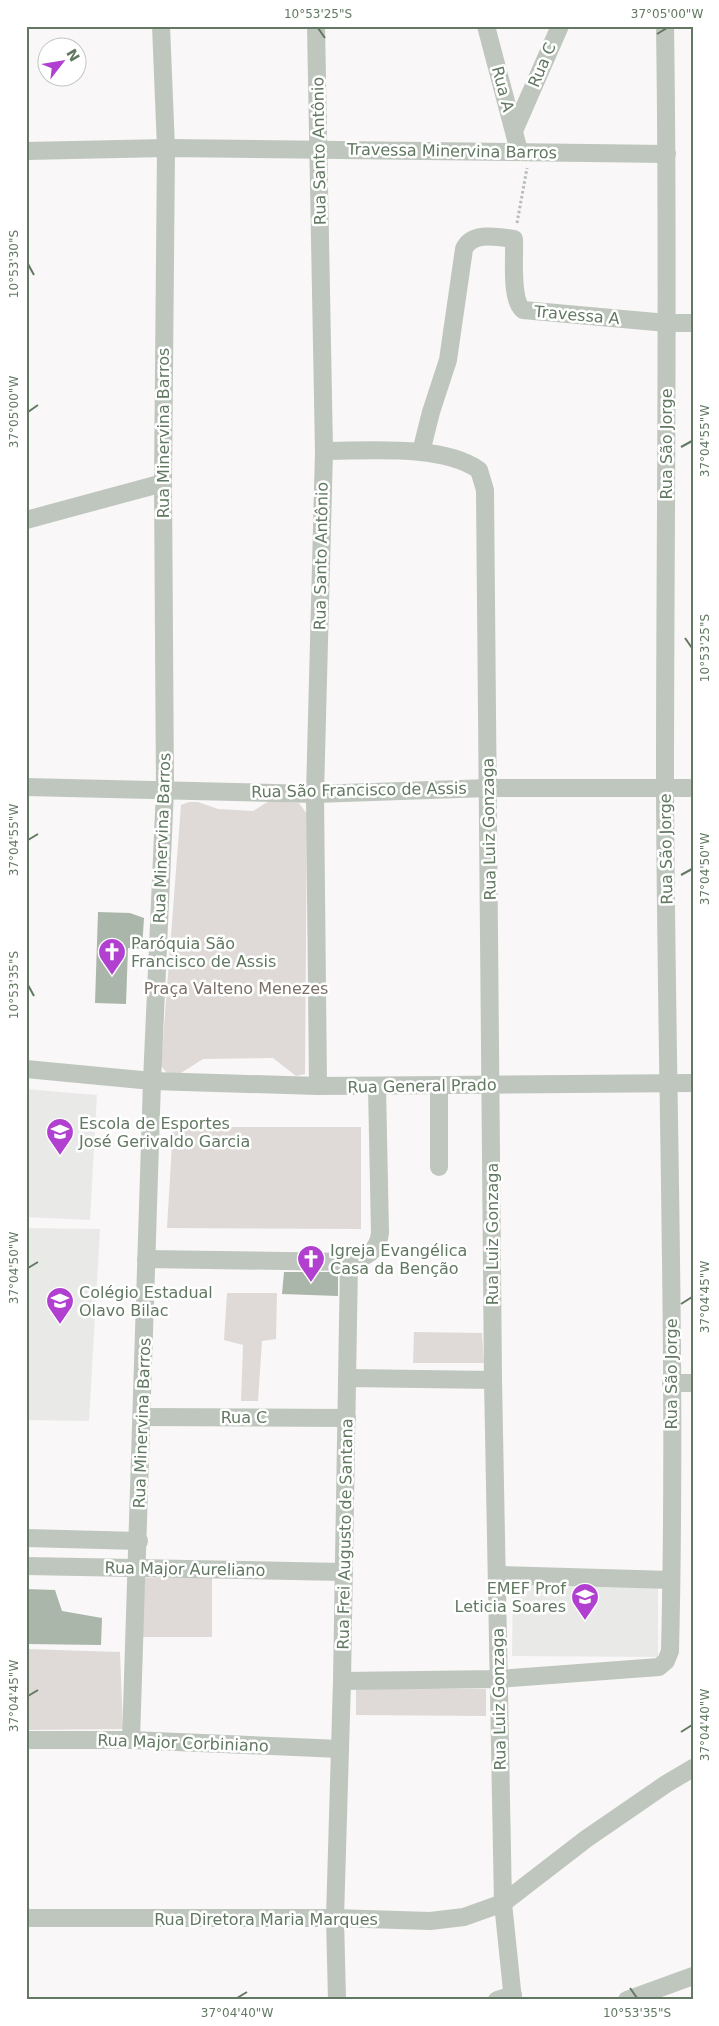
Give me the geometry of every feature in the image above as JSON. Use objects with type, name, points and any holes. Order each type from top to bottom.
[{"type":"street","name":"Rua Minervina Barros","points":[[131,1740],[139,1541],[152,1081],[165,790],[163,483],[166,148],[161,26]]},
{"type":"street","name":"Rua Santo Antônio","points":[[316,26],[324,451],[315,794],[318,1086]]},
{"type":"street","name":"Rua A","points":[[486,26],[518,152]]},
{"type":"street","name":"Rua C","points":[[514,132],[560,26]]},
{"type":"street","name":"Rua São Jorge","points":[[499,1678],[659,1667],[666,1661],[670,1651],[671,1383],[665,788],[667,154],[665,26]]},
{"type":"street","name":"Travessa Minervina Barros","points":[[26,151],[166,148],[667,154]]},
{"type":"street","points":[[324,451],[421,452],[431,412],[448,360],[464,249],[467,243],[473,239],[483,237],[514,239]]},
{"type":"street","name":"Travessa A","points":[[514,239],[514,294],[518,306],[523,310],[666,323],[693,323]]},
{"type":"street","name":"Rua Luiz Gonzaga","points":[[421,452],[456,458],[479,470],[483,477],[485,490],[493,1380],[503,1903],[508,1998]]},
{"type":"street","points":[[26,520],[163,483]]},
{"type":"street","name":"Rua São Francisco de Assis","points":[[26,787],[315,794],[488,788],[693,788]]},
{"type":"street","name":"Rua General Prado","points":[[26,1069],[152,1081],[318,1086],[693,1083]]},
{"type":"street","points":[[439,1086],[439,1167]]},
{"type":"street","points":[[146,1260],[349,1262],[367,1256],[376,1248],[379,1242],[377,1087]]},
{"type":"street","name":"Rua Frei Augusto de Santana","points":[[337,2000],[335,1918],[342,1681],[349,1262]]},
{"type":"street","points":[[348,1378],[493,1380]]},
{"type":"street","points":[[671,1383],[693,1383]]},
{"type":"street","name":"Rua C","points":[[142,1416],[347,1418]]},
{"type":"street","name":"Rua Major Aureliano","points":[[26,1538],[139,1541]]},
{"type":"street","name":"Rua Major Aureliano","points":[[26,1566],[344,1572]]},
{"type":"street","points":[[497,1575],[671,1580]]},
{"type":"street","points":[[342,1681],[499,1678]]},
{"type":"street","name":"Rua Major Corbiniano","points":[[26,1740],[131,1740],[340,1748]]},
{"type":"street","name":"Rua Diretora Maria Marques","points":[[26,1918],[335,1918],[442,1922],[464,1918],[503,1903],[586,1839],[666,1784],[693,1768]]},
{"type":"street","points":[[627,2000],[693,1976]]},
{"type":"path","points":[[514,239],[527,168],[518,152]]},
{"type":"shaded area","name":"Escola de Esportes José Gerivaldo Garcia","points":[[26,1089],[97,1095],[90,1220],[26,1217]]},
{"type":"shaded area","name":"Colégio Estadual Olavo Bilac","points":[[26,1228],[100,1229],[89,1421],[26,1420]]},
{"type":"shaded area","name":"EMEF Prof Leticia Soares","points":[[513,1584],[658,1586],[658,1657],[512,1656]]},
{"type":"green space","name":"Praça Valteno Menezes","points":[[269,801],[299,803],[307,814],[305,1074],[296,1076],[273,1058],[203,1059],[181,1073],[167,1073],[161,1066],[181,805],[189,802],[198,802],[218,809],[253,811]]},
{"type":"green space","points":[[173,1127],[361,1127],[361,1229],[167,1228]]},
{"type":"green space","points":[[227,1293],[277,1293],[276,1339],[262,1341],[258,1401],[241,1401],[243,1345],[224,1340]]},
{"type":"green space","points":[[414,1332],[482,1333],[484,1363],[413,1363]]},
{"type":"green space","points":[[212,1577],[212,1637],[141,1637],[145,1578]]},
{"type":"green space","points":[[26,1649],[120,1652],[123,1729],[26,1730]]},
{"type":"green space","points":[[356,1688],[486,1689],[486,1716],[356,1715]]},
{"type":"building","name":"Paróquia São Francisco de Assis","points":[[98,912],[130,913],[144,918],[142,949],[128,948],[126,1004],[95,1003]]},
{"type":"building","name":"Igreja Evangélica Casa da Benção","points":[[284,1272],[338,1272],[338,1296],[282,1294]]},
{"type":"building","points":[[26,1589],[55,1590],[62,1611],[102,1618],[101,1645],[26,1644]]},
{"type":"place","name":"Paróquia São Francisco de Assis","points":[[112,976]]},
{"type":"place","name":"Escola de Esportes José Gerivaldo Garcia","points":[[60,1156]]},
{"type":"place","name":"Igreja Evangélica Casa da Benção","points":[[311,1283]]},
{"type":"place","name":"Colégio Estadual Olavo Bilac","points":[[60,1325]]},
{"type":"place","name":"EMEF Prof Leticia Soares","points":[[585,1621]]}]
